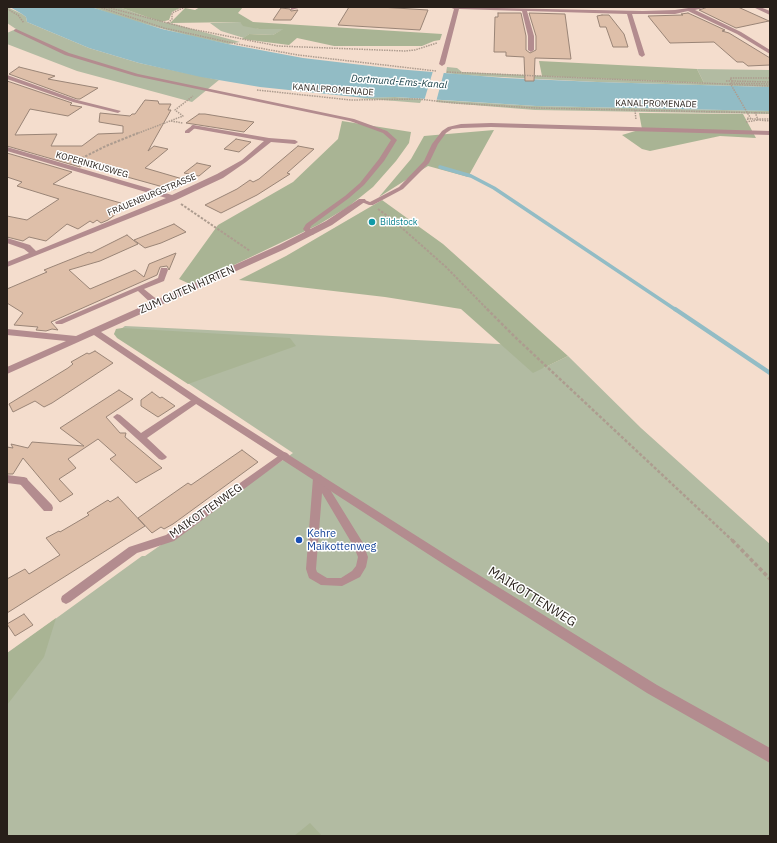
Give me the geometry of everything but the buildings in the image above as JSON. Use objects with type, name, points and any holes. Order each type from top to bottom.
[{"type":"street","points":[[293,9],[299,7]]},
{"type":"street","points":[[452,7],[629,13],[690,10],[704,7]]},
{"type":"street","points":[[442,64],[457,7]]},
{"type":"street","points":[[637,7],[643,13]]},
{"type":"street","points":[[756,7],[770,13]]},
{"type":"street","points":[[524,10],[530,36],[531,50]]},
{"type":"street","points":[[690,10],[739,33],[770,52]]},
{"type":"street","points":[[629,13],[642,55]]},
{"type":"street","points":[[7,77],[75,101],[118,111]]},
{"type":"street","points":[[190,130],[295,142]]},
{"type":"street","name":"FRAUENBURGSTRASSE","points":[[7,265],[173,198],[244,161],[269,140]]},
{"type":"street","name":"KOPERNIKUSWEG","points":[[7,149],[173,198]]},
{"type":"street","name":"ZUM GUTEN HIRTEN","points":[[7,371],[310,234],[362,201]]},
{"type":"street","points":[[7,240],[27,247],[35,254]]},
{"type":"street","points":[[7,332],[78,339]]},
{"type":"street","name":"MAIKOTTENWEG","points":[[95,332],[196,400],[449,562],[652,689],[770,756]]},
{"type":"street","points":[[7,479],[23,481]]},
{"type":"lane","points":[[16,30],[68,54],[137,75],[352,120],[385,132],[394,140],[382,160],[362,184],[347,197],[308,225],[306,228],[310,234]]},
{"type":"lane","points":[[362,201],[371,204],[401,188],[427,162],[435,144],[444,132],[450,128],[460,126],[491,125],[770,133]]},
{"type":"lane","points":[[59,322],[160,279],[164,270]]},
{"type":"lane","points":[[139,288],[156,303]]},
{"type":"lane","points":[[141,438],[196,400]]},
{"type":"lane","points":[[117,417],[162,457]]},
{"type":"lane","name":"MAIKOTTENWEG","points":[[66,599],[133,550],[170,538],[284,455]]},
{"type":"lane","points":[[318,478],[359,546],[363,557],[361,567],[356,574],[342,582],[324,582],[313,575],[311,569],[318,478]]},
{"type":"lane","points":[[23,481],[48,508]]},
{"type":"path","points":[[98,7],[152,24],[161,22]]},
{"type":"path","points":[[106,7],[190,29],[278,46],[405,51],[419,49],[435,44],[448,43]]},
{"type":"path","points":[[168,23],[172,19],[172,13],[185,7]]},
{"type":"path","points":[[7,9],[18,15],[27,25]]},
{"type":"path","points":[[270,50],[278,46]]},
{"type":"path","points":[[751,118],[730,78],[770,78]]},
{"type":"path","points":[[731,82],[737,81],[770,84]]},
{"type":"path","points":[[731,82],[770,84]]},
{"type":"path","points":[[731,82],[734,85],[770,84]]},
{"type":"path","points":[[66,167],[106,146],[183,116],[175,110],[202,89]]},
{"type":"path","name":"KANALPROMENADE","points":[[256,90],[351,100],[418,99],[454,103],[536,108],[770,113]]},
{"type":"path","points":[[755,112],[758,120]]},
{"type":"path","points":[[747,118],[751,118],[770,120],[748,120],[747,118]]},
{"type":"path","points":[[173,198],[259,258]]},
{"type":"path","points":[[371,204],[393,220],[446,267],[515,337],[735,543],[770,579]]},
{"type":"green space","points":[[7,7],[26,17],[27,22],[89,48],[139,63],[219,80],[192,102],[77,71],[7,44],[7,33],[16,29],[7,23]]},
{"type":"green space","points":[[91,7],[119,7],[161,22],[170,23],[240,42],[228,44],[194,37],[126,19]]},
{"type":"green space","points":[[119,7],[182,7],[172,12],[169,20],[161,22]]},
{"type":"green space","points":[[200,7],[243,7],[238,13],[253,22],[442,34],[440,40],[422,46],[334,46],[297,38],[289,45],[242,39],[249,34],[273,35],[283,29],[259,29],[243,26],[240,22],[170,23],[185,8],[195,10]]},
{"type":"green space","points":[[240,22],[259,29],[284,29],[273,35],[249,34],[244,38],[221,31],[210,23]]},
{"type":"green space","points":[[539,61],[697,69],[704,83],[542,76]]},
{"type":"green space","points":[[447,67],[457,68],[462,72],[704,83],[697,69],[770,70],[770,87],[597,82],[462,75],[446,73]]},
{"type":"green space","points":[[395,97],[422,99],[420,103],[358,98]]},
{"type":"green space","points":[[437,100],[536,106],[770,111],[770,114],[535,110],[436,102]]},
{"type":"green space","points":[[639,113],[743,114],[756,138],[720,136],[650,151],[642,149],[622,135],[642,129]]},
{"type":"green space","points":[[342,121],[411,132],[409,143],[396,161],[373,187],[348,207],[318,225],[192,285],[179,279],[218,225],[293,182],[338,139]]},
{"type":"green space","points":[[494,130],[468,177],[428,166],[379,197],[411,159],[424,136]]},
{"type":"green space","points":[[382,200],[443,244],[568,356],[533,373],[461,309],[385,297],[239,280],[286,256]]},
{"type":"green space","points":[[125,326],[519,345],[543,368],[568,356],[641,428],[770,544],[770,836],[7,836],[7,654],[142,556],[145,556],[293,453],[114,334]]},
{"type":"green space","points":[[122,328],[290,338],[296,346],[188,384],[117,338],[114,334],[116,329]]},
{"type":"green space","points":[[56,618],[44,657],[7,705],[7,653]]},
{"type":"green space","points":[[310,823],[322,836],[294,836]]},
{"type":"water","name":"Dortmund-Ems-Kanal","points":[[10,7],[91,7],[162,29],[228,44],[303,58],[396,69],[505,78],[770,87],[770,111],[536,106],[395,97],[365,98],[260,87],[201,77],[139,63],[89,48],[27,22],[26,17]]},
{"type":"pier","points":[[433,71],[444,72],[436,102],[424,101]]},
{"type":"waterway","points":[[440,167],[471,176],[494,188],[676,310]]},
{"type":"waterway","points":[[675,309],[770,373]]},
{"type":"place","name":"Bildstock","points":[[372,222]]},
{"type":"place","name":"Kehre Maikottenweg","points":[[299,540]]}]
